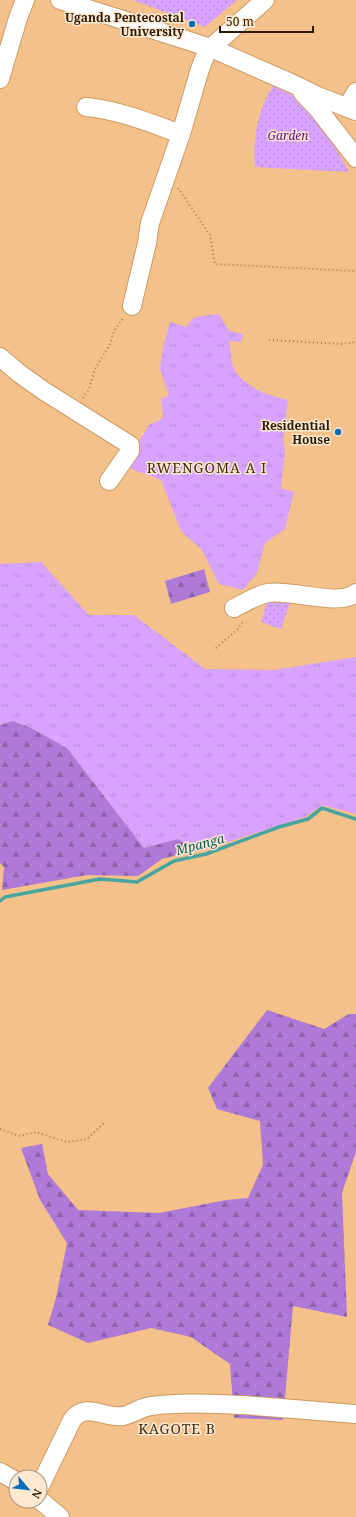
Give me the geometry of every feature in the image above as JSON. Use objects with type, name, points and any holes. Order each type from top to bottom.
[{"type":"street","points":[[0,79],[18,18],[26,0]]},
{"type":"street","points":[[60,0],[211,48],[352,110],[356,92]]},
{"type":"street","points":[[132,306],[148,243],[150,223],[181,134],[200,69],[211,48],[265,0]]},
{"type":"street","points":[[291,83],[318,109],[356,158]]},
{"type":"street","points":[[86,107],[104,108],[181,134]]},
{"type":"street","points":[[0,356],[20,374],[74,411],[130,445],[130,451],[109,481]]},
{"type":"street","points":[[234,608],[260,595],[268,593],[330,598],[349,597],[356,593]]},
{"type":"street","points":[[48,1470],[72,1420],[77,1414],[83,1411],[91,1411],[111,1416],[124,1416],[149,1406],[190,1402],[356,1414]]},
{"type":"street","points":[[48,1507],[60,1517]]},
{"type":"path","points":[[167,172],[210,235],[215,264],[356,271]]},
{"type":"path","points":[[74,411],[89,389],[95,369],[110,344],[118,323],[132,306]]},
{"type":"path","points":[[269,340],[342,344],[356,342]]},
{"type":"path","points":[[0,1129],[20,1136],[36,1132],[67,1142],[87,1139],[105,1122]]},
{"type":"green space","points":[[133,0],[237,0],[205,27]]},
{"type":"green space","name":"Garden","points":[[273,86],[294,96],[305,104],[323,128],[349,172],[255,167],[257,125],[263,105]]},
{"type":"green space","points":[[219,314],[229,331],[243,334],[241,342],[229,341],[234,369],[244,381],[251,386],[265,393],[288,400],[283,440],[285,452],[281,488],[294,492],[285,529],[265,543],[257,573],[243,590],[219,584],[202,550],[181,531],[161,480],[124,466],[149,425],[163,418],[161,399],[169,395],[160,369],[163,347],[170,322],[186,327],[195,317]]},
{"type":"green space","points":[[41,562],[89,615],[134,615],[205,669],[274,670],[356,657],[356,814],[322,805],[305,817],[207,849],[185,853],[184,843],[178,839],[144,848],[67,748],[31,728],[13,721],[0,725],[0,564]]},
{"type":"green space","points":[[204,569],[210,592],[171,604],[165,581]]},
{"type":"green space","points":[[270,593],[291,600],[281,629],[261,622]]},
{"type":"green space","points":[[13,721],[31,728],[67,748],[144,848],[178,839],[184,843],[185,853],[162,859],[138,876],[87,875],[2,890],[4,867],[0,863],[0,725]]},
{"type":"green space","points":[[267,1010],[324,1029],[349,1014],[356,1014],[356,1152],[342,1193],[347,1317],[293,1306],[283,1420],[234,1418],[230,1364],[191,1337],[151,1328],[88,1343],[48,1325],[56,1298],[67,1243],[40,1200],[21,1148],[42,1144],[48,1174],[78,1210],[159,1213],[226,1200],[248,1198],[263,1165],[260,1121],[217,1109],[208,1088]]},
{"type":"waterway","name":"Mpanga","points":[[0,901],[5,897],[100,879],[137,882],[174,861],[206,854],[279,827],[308,819],[322,808],[356,819]]},
{"type":"place","name":"Uganda Pentecostal University","points":[[192,24]]},
{"type":"place","name":"Residential House","points":[[338,432]]},
{"type":"district","name":"RWENGOMA A I","points":[[207,467]]},
{"type":"district","name":"KAGOTE B","points":[[177,1428]]}]
